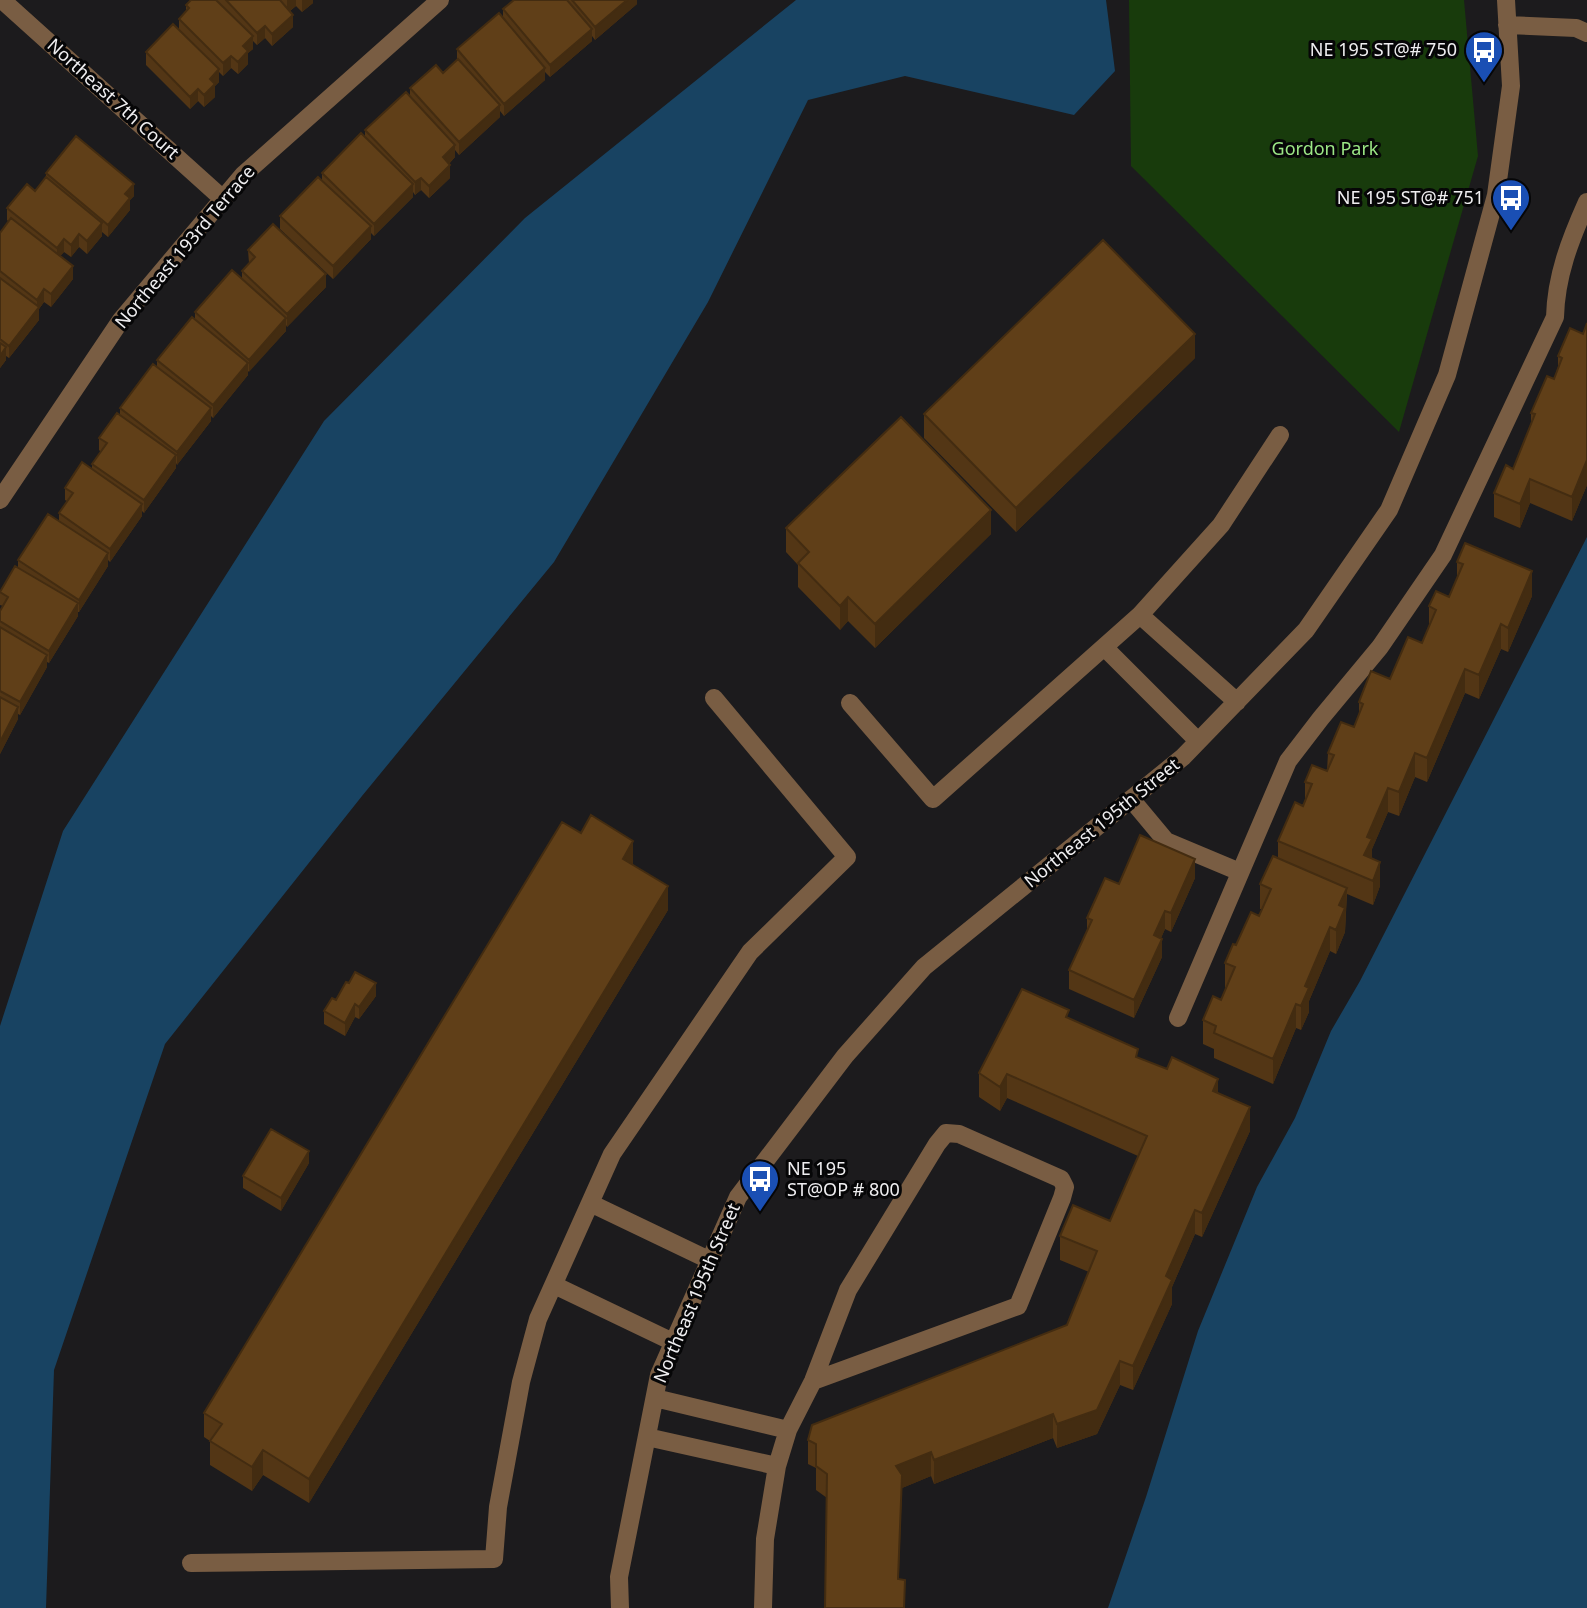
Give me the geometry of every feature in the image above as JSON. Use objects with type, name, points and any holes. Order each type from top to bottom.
[{"type":"street","name":"Northeast 7th Court","points":[[2,0],[223,199]]},
{"type":"street","name":"Northeast 193rd Terrace","points":[[0,500],[121,320],[243,175],[440,0]]},
{"type":"street","name":"Northeast 195th Street","points":[[620,1608],[619,1577],[659,1375],[738,1197],[845,1056],[924,967],[1131,799],[1198,741],[1306,630],[1389,510],[1447,375],[1496,195],[1511,86],[1506,0]]},
{"type":"street","points":[[1507,25],[1576,28],[1587,33]]},
{"type":"street","points":[[1178,1018],[1288,761],[1380,647],[1443,555],[1555,317],[1556,297],[1568,244],[1587,202]]},
{"type":"street","points":[[850,703],[933,799],[1140,615],[1221,525],[1280,435]]},
{"type":"street","points":[[1140,615],[1237,702]]},
{"type":"street","points":[[1104,647],[1198,741]]},
{"type":"street","points":[[191,1563],[494,1559],[498,1507],[521,1382],[538,1319],[612,1154],[750,953],[847,857],[714,698]]},
{"type":"street","points":[[1131,799],[1166,841],[1240,872]]},
{"type":"street","points":[[762,1608],[765,1539],[777,1466],[788,1430],[813,1381],[848,1290],[937,1144],[946,1133],[959,1134],[1061,1179],[1065,1187],[1062,1198],[1018,1306],[813,1381]]},
{"type":"street","points":[[590,1203],[709,1260]]},
{"type":"street","points":[[554,1285],[673,1342]]},
{"type":"street","points":[[654,1398],[788,1430]]},
{"type":"street","points":[[647,1437],[777,1466]]},
{"type":"green space","name":"Gordon Park","points":[[1129,0],[1464,0],[1478,156],[1399,432],[1131,166]]},
{"type":"water","points":[[796,0],[1106,0],[1115,71],[1074,115],[905,76],[808,100],[708,302],[554,562],[362,796],[165,1044],[54,1370],[46,1608],[0,1608],[0,1026],[63,831],[324,421],[525,218]]},
{"type":"water","points":[[1587,537],[1587,1608],[1108,1608],[1198,1331],[1257,1187],[1295,1118],[1331,1031],[1360,981]]},
{"type":"building","points":[[191,0],[216,0],[253,36],[243,46],[248,51],[238,62],[231,56],[223,63],[179,19],[189,8],[186,5]]},
{"type":"building","points":[[226,0],[280,0],[293,15],[272,34],[265,26],[257,33]]},
{"type":"building","points":[[514,0],[567,0],[592,29],[550,65],[503,9]]},
{"type":"building","points":[[572,0],[627,0],[595,27]]},
{"type":"building","points":[[499,13],[545,68],[504,104],[457,49]]},
{"type":"building","points":[[173,24],[219,69],[210,79],[215,84],[204,95],[198,89],[190,97],[146,52]]},
{"type":"building","points":[[458,59],[500,105],[459,142],[410,88],[436,65],[443,73]]},
{"type":"building","points":[[406,92],[455,145],[443,157],[450,165],[429,186],[421,178],[415,182],[365,130]]},
{"type":"building","points":[[361,133],[413,184],[374,224],[322,173]]},
{"type":"building","points":[[76,136],[134,184],[125,194],[130,198],[108,225],[46,173]]},
{"type":"building","points":[[46,177],[102,223],[87,241],[79,234],[71,245],[64,239],[57,248],[7,208],[27,184],[35,191]]},
{"type":"building","points":[[318,177],[371,226],[333,266],[280,216]]},
{"type":"building","points":[[11,218],[73,266],[51,294],[44,289],[37,300],[0,271],[0,233]]},
{"type":"building","points":[[273,224],[326,274],[287,314],[242,271],[255,257],[248,250]]},
{"type":"building","points":[[1103,240],[1195,334],[1016,508],[924,414]]},
{"type":"building","points":[[232,270],[286,318],[249,360],[195,312]]},
{"type":"building","points":[[0,278],[39,307],[9,346],[0,339]]},
{"type":"building","points":[[192,317],[248,363],[213,405],[157,360]]},
{"type":"building","points":[[1587,323],[1587,460],[1572,497],[1530,479],[1520,504],[1494,493],[1506,465],[1513,469],[1535,414],[1531,413],[1547,376],[1554,379],[1562,358],[1558,356],[1570,328],[1583,334]]},
{"type":"building","points":[[0,343],[6,347],[0,356]]},
{"type":"building","points":[[153,364],[211,408],[177,452],[120,408]]},
{"type":"building","points":[[117,413],[176,455],[144,500],[92,464],[107,443],[99,438]]},
{"type":"building","points":[[901,417],[991,510],[875,624],[848,597],[840,606],[798,563],[809,552],[786,528]]},
{"type":"building","points":[[82,462],[142,504],[110,549],[59,513],[73,493],[65,488]]},
{"type":"building","points":[[48,514],[108,553],[79,600],[18,560]]},
{"type":"building","points":[[1465,543],[1532,571],[1508,628],[1501,624],[1479,675],[1465,669],[1427,758],[1415,753],[1399,792],[1388,788],[1367,837],[1372,839],[1364,855],[1380,862],[1373,881],[1278,841],[1295,802],[1303,806],[1312,784],[1305,782],[1312,765],[1327,771],[1334,755],[1328,753],[1341,722],[1354,727],[1363,704],[1359,702],[1371,671],[1390,679],[1408,637],[1422,643],[1436,610],[1429,606],[1436,591],[1449,597],[1463,564],[1457,562]]},
{"type":"building","points":[[15,566],[78,603],[49,651],[0,621],[0,611],[8,597],[0,592]]},
{"type":"building","points":[[0,627],[47,655],[20,702],[0,691]]},
{"type":"building","points":[[0,697],[18,707],[0,742]]},
{"type":"building","points":[[591,815],[633,841],[623,859],[668,886],[309,1479],[263,1450],[252,1467],[210,1441],[222,1424],[204,1413],[562,822],[581,833]]},
{"type":"building","points":[[1140,835],[1195,859],[1171,913],[1165,911],[1154,935],[1162,939],[1134,1000],[1069,970],[1092,920],[1087,918],[1105,878],[1119,884]]},
{"type":"building","points":[[1273,856],[1347,888],[1339,905],[1345,908],[1336,930],[1330,927],[1305,986],[1309,988],[1301,1006],[1296,1004],[1273,1059],[1214,1033],[1216,1026],[1203,1020],[1213,996],[1221,1000],[1235,967],[1225,963],[1233,944],[1236,945],[1251,912],[1259,916],[1271,889],[1260,884]]},
{"type":"building","points":[[355,972],[376,983],[359,1007],[355,1004],[345,1023],[324,1011],[332,998],[336,1000]]},
{"type":"building","points":[[1022,989],[1069,1010],[1066,1017],[1138,1049],[1136,1057],[1167,1069],[1172,1057],[1218,1079],[1213,1091],[1250,1107],[1202,1213],[1195,1210],[1166,1276],[1172,1280],[1133,1366],[1120,1361],[1097,1410],[1057,1424],[1053,1414],[934,1460],[931,1452],[896,1466],[902,1475],[898,1579],[905,1580],[904,1608],[825,1608],[827,1474],[816,1466],[816,1444],[808,1440],[812,1425],[1067,1325],[1097,1251],[1060,1236],[1073,1205],[1110,1221],[1147,1136],[1007,1074],[1000,1087],[979,1073]]},
{"type":"building","points":[[271,1129],[309,1151],[281,1198],[243,1176]]},
{"type":"place","name":"NE 195 ST@# 750","points":[[1484,84]]},
{"type":"place","name":"NE 195 ST@# 751","points":[[1511,232]]},
{"type":"place","name":"NE 195 ST@OP # 800","points":[[760,1213]]}]
